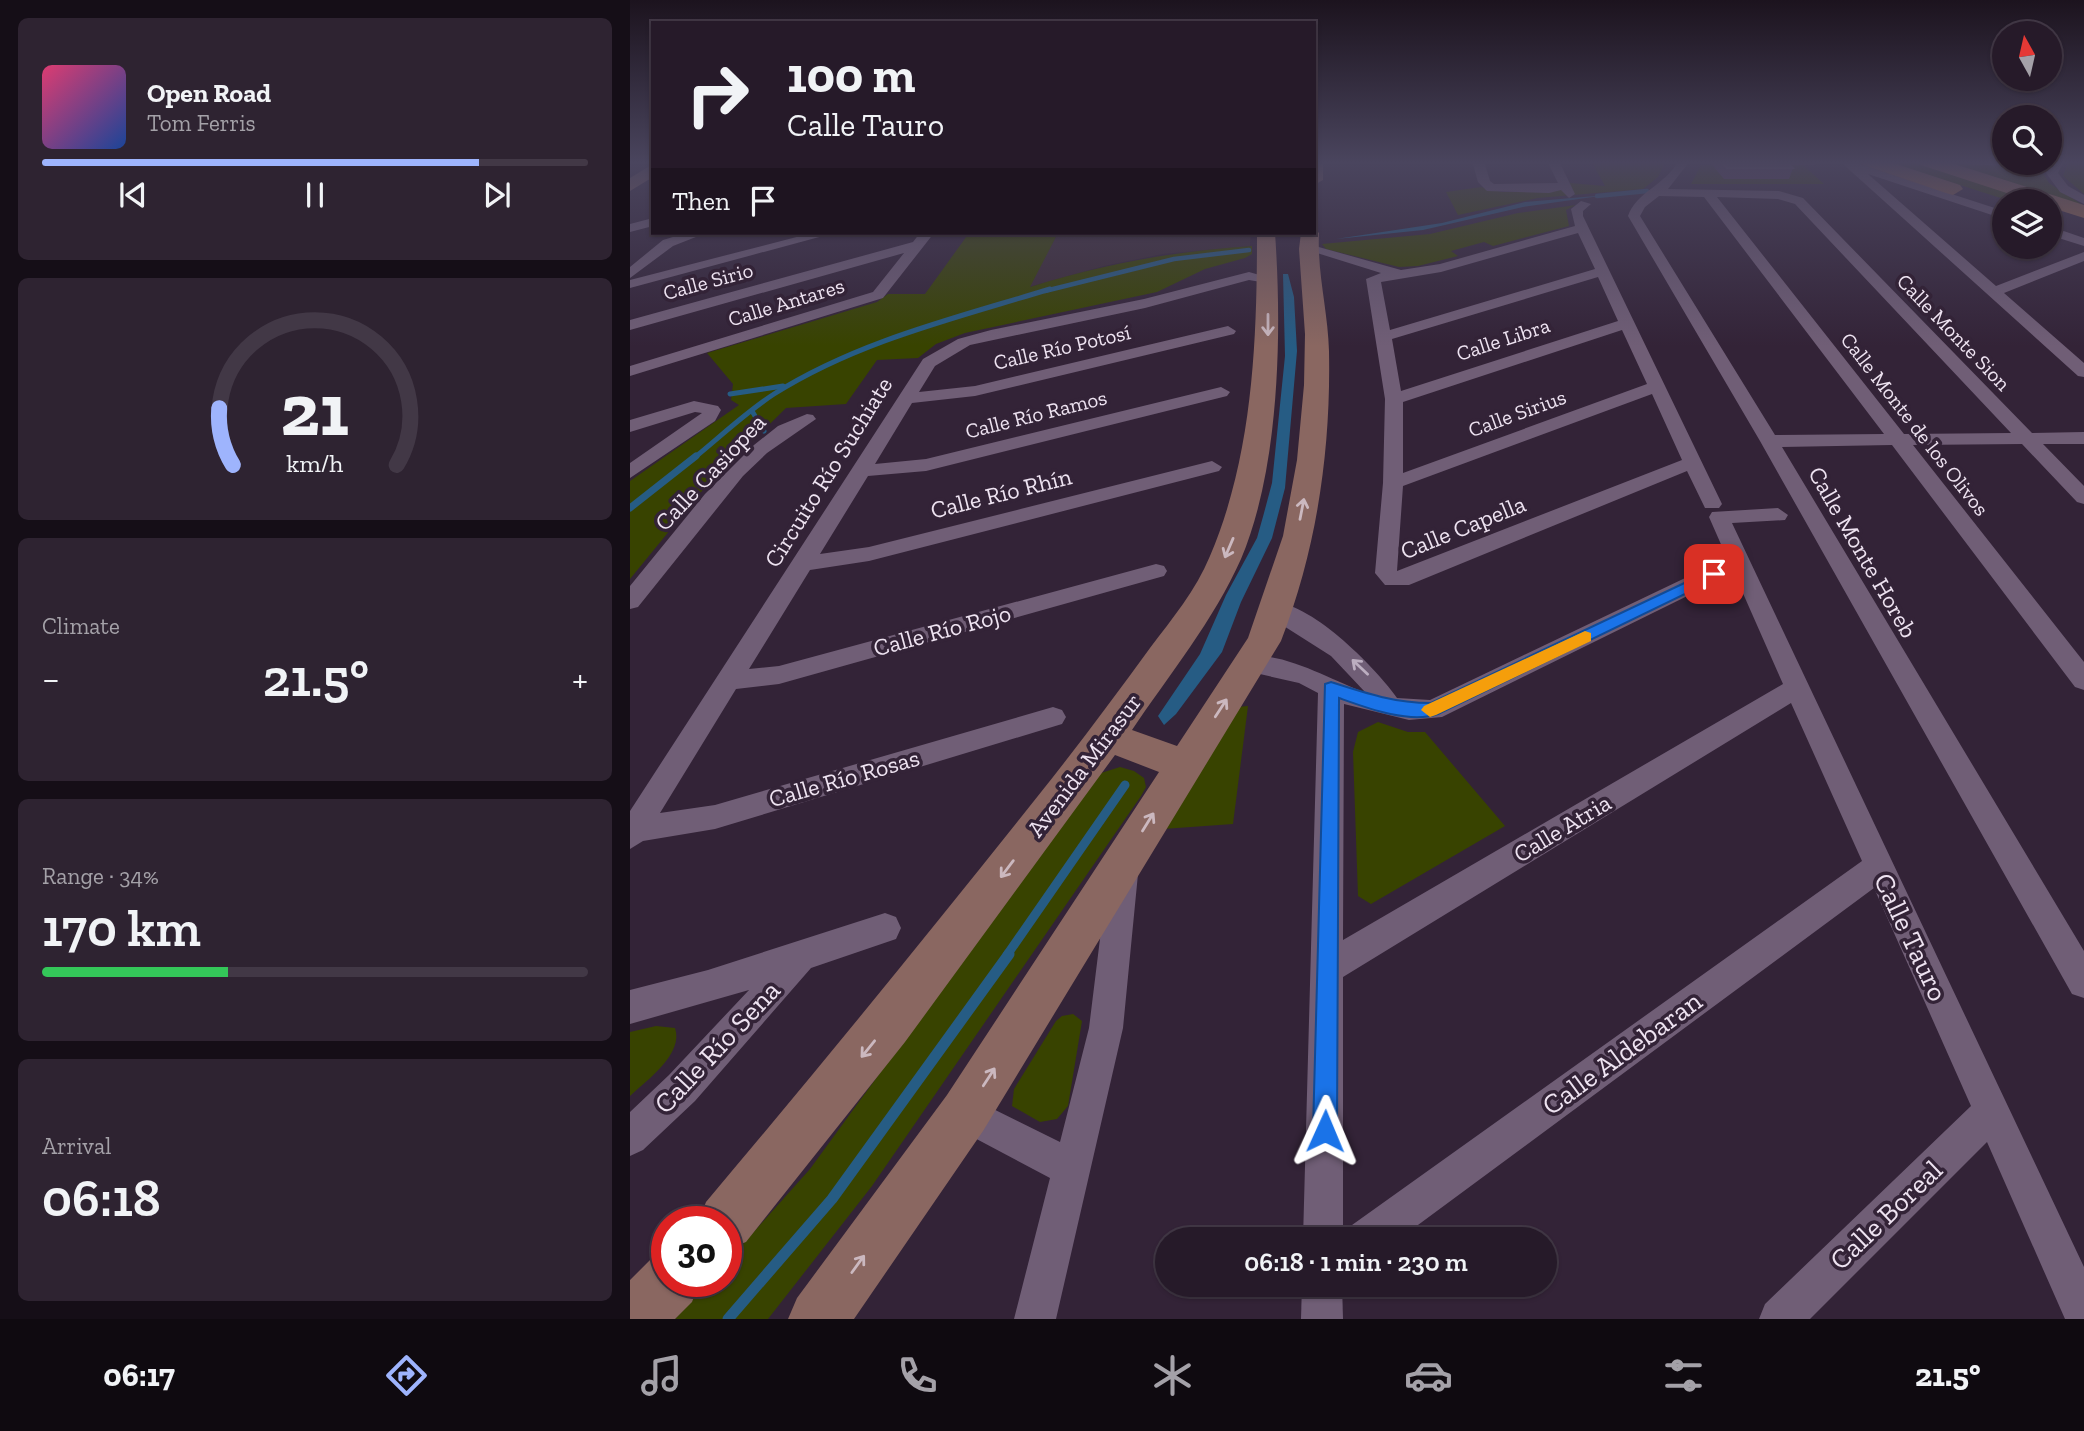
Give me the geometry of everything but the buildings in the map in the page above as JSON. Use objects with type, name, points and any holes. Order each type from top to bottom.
[{"type":"main road","points":[[2062,224],[2084,231]]},
{"type":"street","points":[[630,228],[651,223]]},
{"type":"street","points":[[1580,223],[1712,504]]},
{"type":"street","name":"Calle Monte Horeb","points":[[1638,223],[1769,441],[2084,982]]},
{"type":"street","name":"Calle Monte de los Olivos","points":[[1730,223],[2084,680]]},
{"type":"street","name":"Calle Monte Sion","points":[[1820,223],[2084,498]]},
{"type":"street","points":[[1914,223],[1994,292],[2076,354],[2084,372]]},
{"type":"street","points":[[1318,261],[1386,276],[1407,275],[1582,228]]},
{"type":"street","points":[[2062,234],[2084,242]]},
{"type":"street","points":[[630,274],[668,243],[693,235]]},
{"type":"street","points":[[630,285],[819,235]]},
{"type":"street","name":"Calle Sirio","points":[[630,325],[923,239]]},
{"type":"street","name":"Calle Antares","points":[[630,371],[870,298],[882,291],[923,239]]},
{"type":"street","points":[[1994,292],[2084,256]]},
{"type":"street","points":[[1263,264],[1318,261],[1407,275]]},
{"type":"street","points":[[818,1319],[965,1113],[1184,765],[1251,664],[1274,616],[1303,509],[1313,426],[1318,261]]},
{"type":"street","name":"Circuito Río Suchiate","points":[[1184,293],[1214,272],[1263,264]]},
{"type":"street","name":"Circuito Río Suchiate","points":[[632,833],[929,363],[964,342],[1184,293],[1263,264]]},
{"type":"street","name":"Avenida Mirasur","points":[[739,1206],[888,1025],[1107,736],[1196,610],[1239,526],[1251,472],[1268,333],[1263,264]]},
{"type":"street","points":[[1385,336],[1602,271]]},
{"type":"street","name":"Calle Capella","points":[[1386,276],[1372,281],[1385,336],[1394,399],[1393,483],[1386,573],[1393,580],[1401,580],[1693,462]]},
{"type":"street","name":"Calle Libra","points":[[1394,399],[1627,323]]},
{"type":"street","name":"Calle Río Potosí","points":[[905,399],[975,391],[1228,331]]},
{"type":"street","name":"Calle Sirius","points":[[1393,483],[1657,386]]},
{"type":"street","name":"Calle Río Ramos","points":[[861,471],[926,464],[1221,392]]},
{"type":"street","points":[[630,426],[694,406],[712,410],[709,417],[630,472]]},
{"type":"street","name":"Calle Casiopea","points":[[630,601],[741,470],[779,432],[807,419]]},
{"type":"street","points":[[1769,441],[2084,438]]},
{"type":"street","name":"Calle Río Rhín","points":[[801,564],[869,554],[1212,467]]},
{"type":"street","name":"Calle Tauro","points":[[1778,515],[1719,517],[2084,1313]]},
{"type":"street","points":[[1251,664],[1304,675],[1350,697],[1425,711],[1440,708],[1738,562]]},
{"type":"street","name":"Calle Río Rojo","points":[[726,681],[779,674],[1156,571]]},
{"type":"street","points":[[1274,616],[1310,627],[1364,670],[1389,706]]},
{"type":"street","points":[[1323,1227],[1331,688]]},
{"type":"street","name":"Calle Atria","points":[[1327,968],[1797,688]]},
{"type":"street","name":"Calle Río Rosas","points":[[632,833],[715,817],[1053,717]]},
{"type":"street","points":[[1107,736],[1184,765]]},
{"type":"street","points":[[1017,1319],[1039,1300],[1106,1028],[1125,858]]},
{"type":"street","name":"Calle Aldebaran","points":[[1383,1227],[1878,867]]},
{"type":"street","name":"Calle Río Sena","points":[[630,1007],[708,987],[885,928]]},
{"type":"street","name":"Calle Río Sena","points":[[630,1137],[682,1088],[802,956]]},
{"type":"street","name":"Calle Boreal","points":[[1780,1319],[1992,1112]]},
{"type":"street","points":[[965,1113],[1070,1168]]},
{"type":"street","points":[[633,1319],[655,1297]]},
{"type":"street","points":[[1322,1297],[1322,1319]]},
{"type":"shaded area","points":[[1057,235],[1251,235],[1250,246],[1163,254],[1104,266],[1029,287]]},
{"type":"green space","points":[[1478,223],[1568,223],[1569,226],[1493,246],[1484,242],[1451,251],[1458,256],[1418,266],[1399,267],[1326,249],[1322,244],[1430,234]]},
{"type":"green space","points":[[968,235],[1057,235],[1030,287],[1112,265],[1195,251],[1252,246],[1252,254],[1245,258],[1205,269],[1157,292],[965,333],[936,344],[918,358],[877,360],[846,404],[786,408],[702,491],[630,579],[630,481],[739,405],[731,400],[733,384],[707,353],[877,302],[888,294],[925,294]]},
{"type":"green space","points":[[1248,706],[1233,824],[1163,829],[1238,707]]},
{"type":"green space","points":[[1378,722],[1408,732],[1425,732],[1505,826],[1371,904],[1358,896],[1353,752],[1358,732]]},
{"type":"green space","points":[[1120,767],[1134,771],[1144,778],[1146,787],[872,1186],[768,1319],[675,1319],[695,1297],[742,1297],[742,1245],[810,1169],[1098,774]]},
{"type":"green space","points":[[1073,1014],[1082,1021],[1068,1106],[1057,1119],[1040,1122],[1012,1106],[1014,1089],[1056,1021],[1062,1016]]},
{"type":"green space","points":[[656,1026],[675,1028],[674,1047],[662,1066],[630,1096],[630,1032]]},
{"type":"water","points":[[1455,223],[1423,230],[1336,239]]},
{"type":"water","points":[[1283,274],[1288,274],[1294,297],[1297,351],[1285,488],[1272,538],[1241,602],[1222,652],[1176,714],[1164,725],[1158,716],[1200,654],[1226,595],[1257,538],[1272,483],[1285,356]]},
{"type":"waterway","points":[[1045,291],[1174,259],[1249,250]]},
{"type":"waterway","points":[[694,458],[774,394],[839,359],[908,332],[1050,289]]},
{"type":"waterway","points":[[730,394],[783,386]]},
{"type":"waterway","points":[[752,411],[764,431]]},
{"type":"waterway","points":[[630,508],[696,456]]},
{"type":"waterway","points":[[1007,955],[1125,785]]},
{"type":"waterway","points":[[728,1319],[832,1199],[1009,954]]},
{"type":"slow traffic","points":[[1430,710],[1440,708],[1585,637]]},
{"type":"route","points":[[1325,1131],[1331,688],[1367,702],[1409,710],[1440,708],[1714,574]]}]
